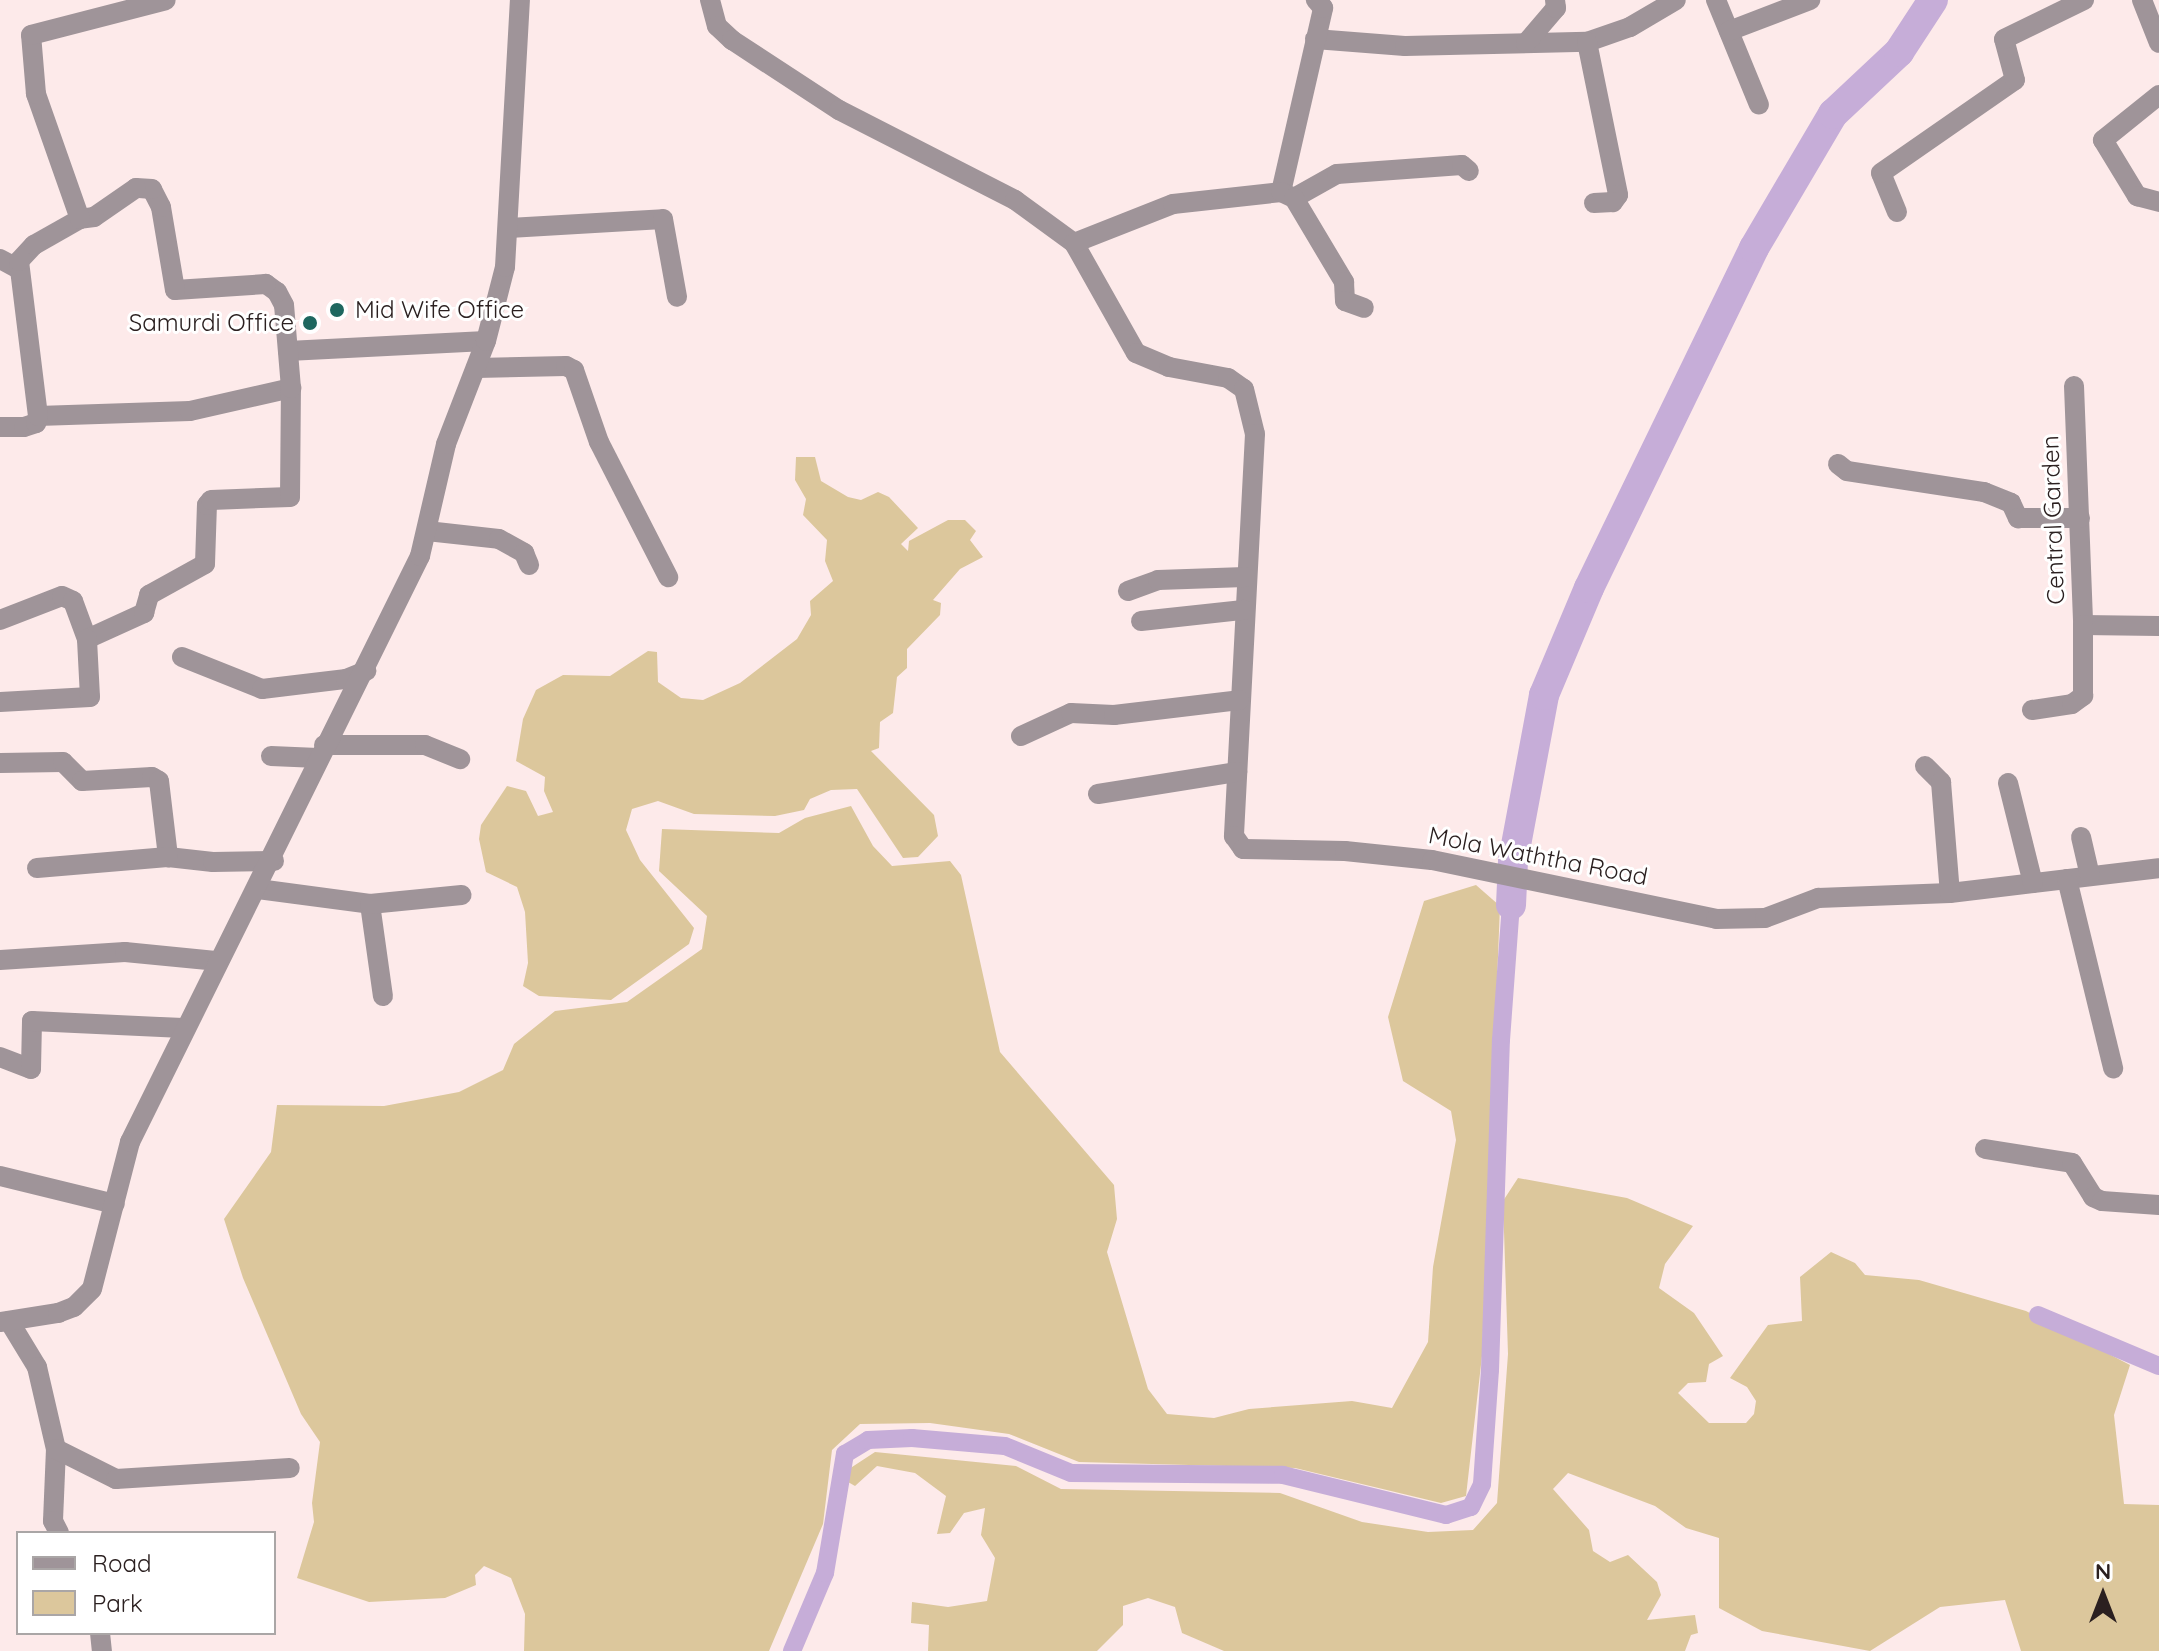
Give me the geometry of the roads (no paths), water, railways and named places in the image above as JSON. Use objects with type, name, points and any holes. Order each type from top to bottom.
[{"type":"street","points":[[80,219],[36,94],[31,35],[166,0]]},
{"type":"street","points":[[58,1531],[53,1521],[56,1449],[37,1367],[5,1321],[58,1313],[85,1299],[97,1278],[130,1142],[216,961],[274,861],[321,751],[366,671],[410,582],[427,531],[446,444],[486,341],[509,228],[520,0]]},
{"type":"street","points":[[710,0],[717,26],[732,40],[839,110],[1015,200],[1074,243],[1173,204],[1287,195],[1337,174],[1462,165],[1469,171]]},
{"type":"street","points":[[1316,0],[1323,8],[1287,195],[1344,282],[1345,301],[1364,308]]},
{"type":"street","points":[[1526,43],[1556,8],[1555,0]]},
{"type":"street","points":[[1716,0],[1759,105]]},
{"type":"street","points":[[1729,31],[1810,0]]},
{"type":"street","points":[[1897,212],[1881,173],[2015,80],[2004,39],[2084,0]]},
{"type":"street","points":[[2142,0],[2159,43]]},
{"type":"street","points":[[1315,39],[1405,46],[1587,42],[1667,3]]},
{"type":"street","points":[[1587,42],[1618,195],[1613,202],[1594,203]]},
{"type":"street","points":[[2159,95],[2103,140],[2137,196],[2159,202]]},
{"type":"street","points":[[0,427],[24,427],[36,423],[38,416],[19,261],[34,245],[80,219],[94,217],[136,188],[152,189],[161,207],[175,290],[266,284],[284,305],[291,388],[290,497],[211,500],[207,505],[205,564],[149,595],[144,613],[87,639]]},
{"type":"street","points":[[509,228],[663,219],[677,297]]},
{"type":"street","name":"Mola Waththa Road","points":[[1074,243],[1136,353],[1169,367],[1228,378],[1244,389],[1255,434],[1243,610],[1234,836],[1243,849],[1345,851],[1513,874],[1716,919],[1765,918],[1818,898],[1950,893],[2159,868]]},
{"type":"street","points":[[0,259],[19,269]]},
{"type":"street","points":[[288,351],[486,341]]},
{"type":"street","points":[[476,368],[566,366],[574,370],[599,442],[668,577]]},
{"type":"street","name":"Central Garden","points":[[2074,386],[2083,625],[2159,626]]},
{"type":"street","points":[[38,416],[190,411],[291,388]]},
{"type":"street","points":[[1838,464],[1847,471],[1984,492],[2011,503],[2018,518],[2080,518]]},
{"type":"street","points":[[427,531],[499,539],[524,553],[529,565]]},
{"type":"street","points":[[1128,591],[1158,580],[1245,577]]},
{"type":"street","points":[[0,620],[62,596],[73,601],[87,639],[90,697],[0,702]]},
{"type":"street","points":[[1141,621],[1243,610]]},
{"type":"street","points":[[2032,710],[2072,704],[2083,696],[2083,625]]},
{"type":"street","points":[[182,657],[262,689],[346,679],[366,671]]},
{"type":"street","points":[[1021,736],[1071,713],[1114,715],[1239,700]]},
{"type":"street","points":[[271,756],[425,745],[460,759]]},
{"type":"street","points":[[0,763],[63,762],[82,781],[152,777],[159,781],[168,857]]},
{"type":"street","points":[[1925,766],[1941,782],[1950,893]]},
{"type":"street","points":[[1098,794],[1237,772]]},
{"type":"street","points":[[2008,783],[2033,883]]},
{"type":"street","points":[[2081,837],[2090,875]]},
{"type":"street","points":[[37,868],[168,857],[213,862],[274,861]]},
{"type":"street","points":[[2067,879],[2113,1068]]},
{"type":"street","points":[[258,889],[370,904],[462,895]]},
{"type":"street","points":[[370,904],[383,996]]},
{"type":"street","points":[[0,960],[125,952],[216,961]]},
{"type":"street","points":[[0,1057],[31,1069],[32,1021],[183,1028]]},
{"type":"street","points":[[1985,1149],[2072,1163],[2093,1197],[2102,1201],[2159,1205]]},
{"type":"street","points":[[0,1176],[115,1204]]},
{"type":"street","points":[[56,1449],[116,1479],[290,1468]]},
{"type":"waterway","points":[[1511,905],[1513,861],[1544,695],[1589,588],[1754,248],[1833,114],[1899,52],[1933,0]]},
{"type":"waterway","points":[[792,1651],[825,1573],[845,1454],[868,1440],[912,1438],[1005,1446],[1071,1473],[1283,1475],[1446,1515],[1471,1507],[1482,1484],[1490,1370],[1501,1040],[1511,905]]},
{"type":"waterway","points":[[2038,1315],[2159,1366]]},
{"type":"place","name":"Mid Wife Office","points":[[337,310]]},
{"type":"place","name":"Samurdi Office","points":[[310,323]]}]
